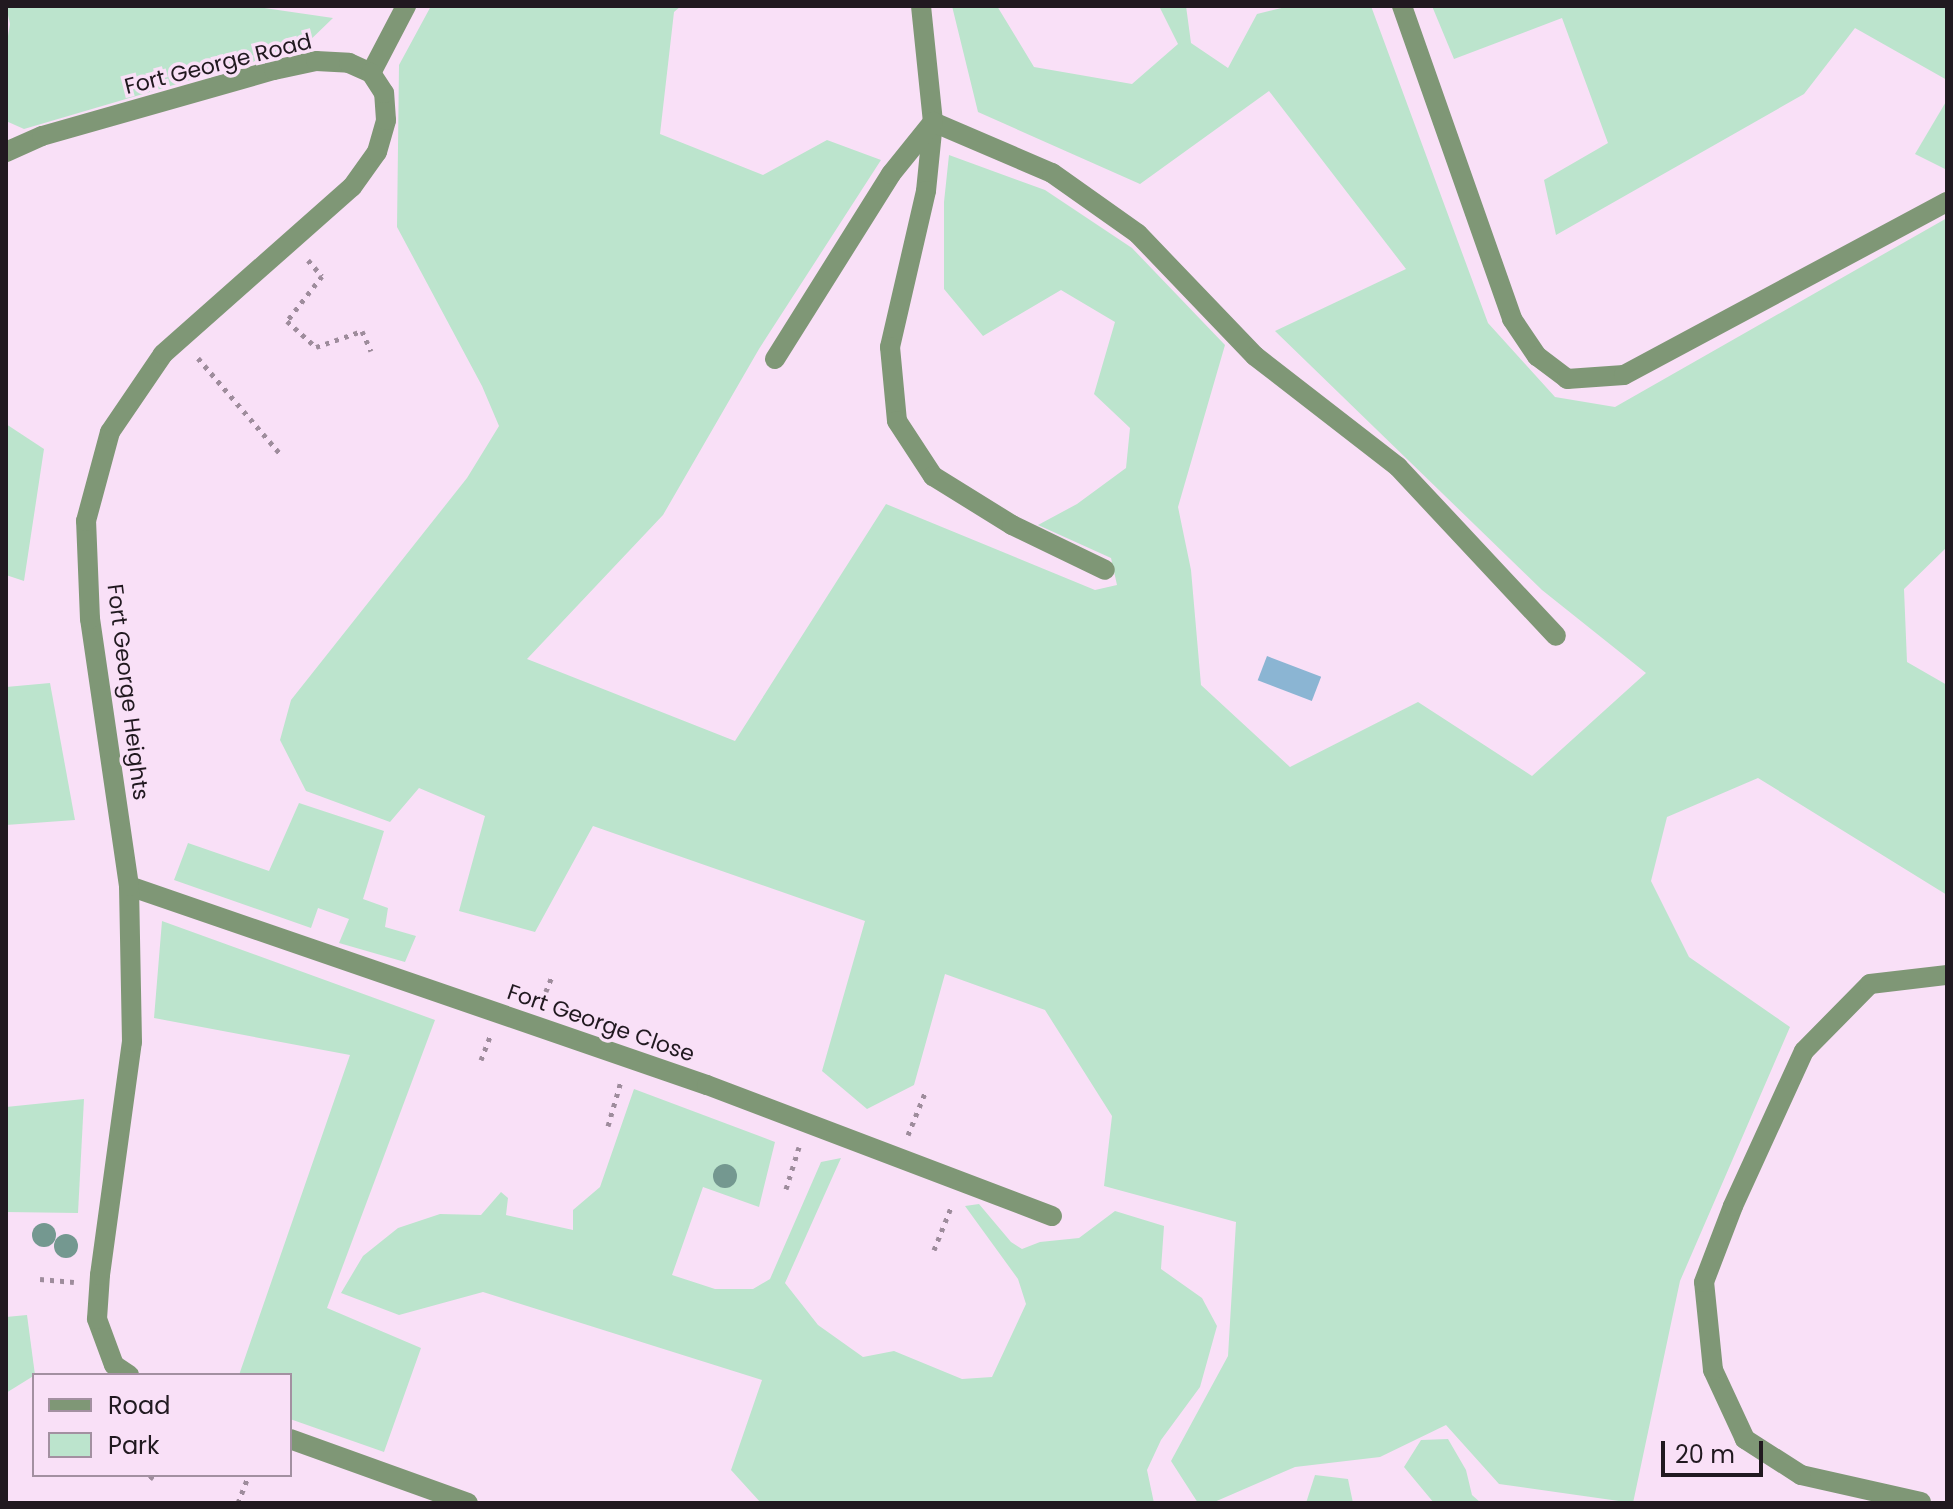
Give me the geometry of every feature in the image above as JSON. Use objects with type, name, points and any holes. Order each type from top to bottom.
[{"type":"street","points":[[371,73],[406,6]]},
{"type":"street","points":[[921,6],[933,122],[926,191],[890,347],[897,421],[933,476],[1012,525],[1105,570]]},
{"type":"street","points":[[1402,6],[1512,319],[1537,356],[1567,379],[1624,375],[1946,202]]},
{"type":"street","name":"Fort George Road","points":[[6,152],[42,136],[274,70],[316,61],[349,63],[371,73]]},
{"type":"street","name":"Fort George Heights","points":[[126,1373],[114,1365],[97,1319],[100,1275],[132,1042],[129,886],[90,619],[86,521],[110,432],[163,354],[352,187],[377,152],[386,120],[384,93],[371,73]]},
{"type":"street","points":[[775,359],[891,174],[933,122]]},
{"type":"street","points":[[933,122],[1052,173],[1138,234],[1255,356],[1398,467],[1556,636]]},
{"type":"street","name":"Fort George Close","points":[[129,886],[628,1057],[1052,1216]]},
{"type":"street","points":[[1921,1502],[1801,1475],[1745,1439],[1713,1370],[1704,1282],[1733,1206],[1804,1051],[1870,984],[1947,975]]},
{"type":"street","points":[[292,1440],[468,1503]]},
{"type":"path","points":[[291,241],[322,276],[287,321],[316,347],[362,331],[371,351]]},
{"type":"path","points":[[182,339],[282,456]]},
{"type":"path","points":[[608,1126],[628,1057]]},
{"type":"path","points":[[898,1158],[925,1093]]},
{"type":"path","points":[[786,1189],[806,1123]]},
{"type":"path","points":[[934,1250],[961,1182]]},
{"type":"path","points":[[238,1503],[248,1477]]},
{"type":"green space","points":[[6,6],[250,6],[333,18],[303,47],[24,129],[6,121],[6,48],[10,24]]},
{"type":"green space","points":[[431,6],[681,6],[674,12],[660,134],[763,175],[827,140],[881,160],[759,349],[663,515],[527,659],[735,741],[886,504],[1095,590],[1117,585],[1111,558],[1038,525],[1077,504],[1126,468],[1130,428],[1094,394],[1115,322],[1061,290],[983,336],[944,289],[944,202],[949,155],[1045,190],[1132,248],[1225,345],[1178,507],[1191,570],[1201,685],[1290,767],[1418,702],[1532,776],[1646,673],[1542,590],[1275,331],[1406,269],[1269,91],[1140,184],[978,112],[952,6],[997,6],[1034,67],[1132,84],[1178,44],[1159,6],[1186,6],[1191,43],[1228,68],[1257,14],[1290,6],[1371,6],[1488,323],[1555,397],[1615,407],[1947,218],[1947,547],[1904,589],[1907,662],[1947,685],[1947,895],[1758,778],[1667,817],[1651,881],[1689,957],[1790,1027],[1680,1281],[1633,1503],[1499,1484],[1446,1425],[1380,1457],[1295,1467],[1212,1503],[1198,1503],[1171,1461],[1228,1356],[1236,1222],[1104,1186],[1112,1116],[1045,1010],[945,974],[914,1085],[867,1109],[822,1071],[865,921],[593,826],[535,932],[459,911],[485,816],[419,788],[390,822],[306,791],[280,740],[291,700],[467,478],[499,426],[482,386],[397,227],[399,65]]},
{"type":"green space","points":[[1432,6],[1947,6],[1947,80],[1855,28],[1804,94],[1556,235],[1544,180],[1608,143],[1562,18],[1454,59]]},
{"type":"green space","points":[[1947,100],[1947,170],[1915,154]]},
{"type":"green space","points":[[6,424],[44,449],[24,581],[6,575]]},
{"type":"green space","points":[[50,683],[75,820],[6,825],[6,687]]},
{"type":"green space","points":[[299,803],[384,831],[363,899],[388,908],[385,927],[416,936],[405,962],[339,943],[349,919],[318,908],[311,928],[174,880],[188,843],[269,871]]},
{"type":"green space","points":[[162,921],[435,1020],[327,1308],[421,1348],[384,1452],[292,1420],[292,1373],[240,1373],[350,1055],[154,1018]]},
{"type":"green space","points":[[634,1089],[775,1142],[759,1207],[703,1187],[672,1275],[715,1289],[753,1289],[770,1279],[821,1162],[841,1158],[785,1283],[818,1325],[863,1357],[894,1351],[962,1379],[992,1377],[1026,1304],[1018,1279],[965,1206],[979,1204],[1011,1242],[1022,1249],[1040,1242],[1079,1238],[1115,1211],[1164,1226],[1161,1269],[1202,1298],[1217,1326],[1200,1387],[1161,1440],[1147,1470],[1154,1503],[761,1503],[731,1470],[762,1380],[483,1292],[399,1315],[341,1293],[363,1256],[398,1228],[440,1214],[481,1215],[501,1192],[508,1198],[506,1215],[573,1230],[573,1210],[600,1187]]},
{"type":"green space","points":[[84,1099],[78,1213],[6,1212],[6,1107]]},
{"type":"green space","points":[[27,1315],[35,1373],[6,1393],[6,1317]]},
{"type":"green space","points":[[1448,1439],[1466,1470],[1472,1495],[1481,1503],[1434,1503],[1404,1467],[1421,1440]]},
{"type":"green space","points":[[1315,1475],[1348,1479],[1353,1503],[1306,1503]]},
{"type":"water","points":[[1267,656],[1321,677],[1312,701],[1258,680]]}]
